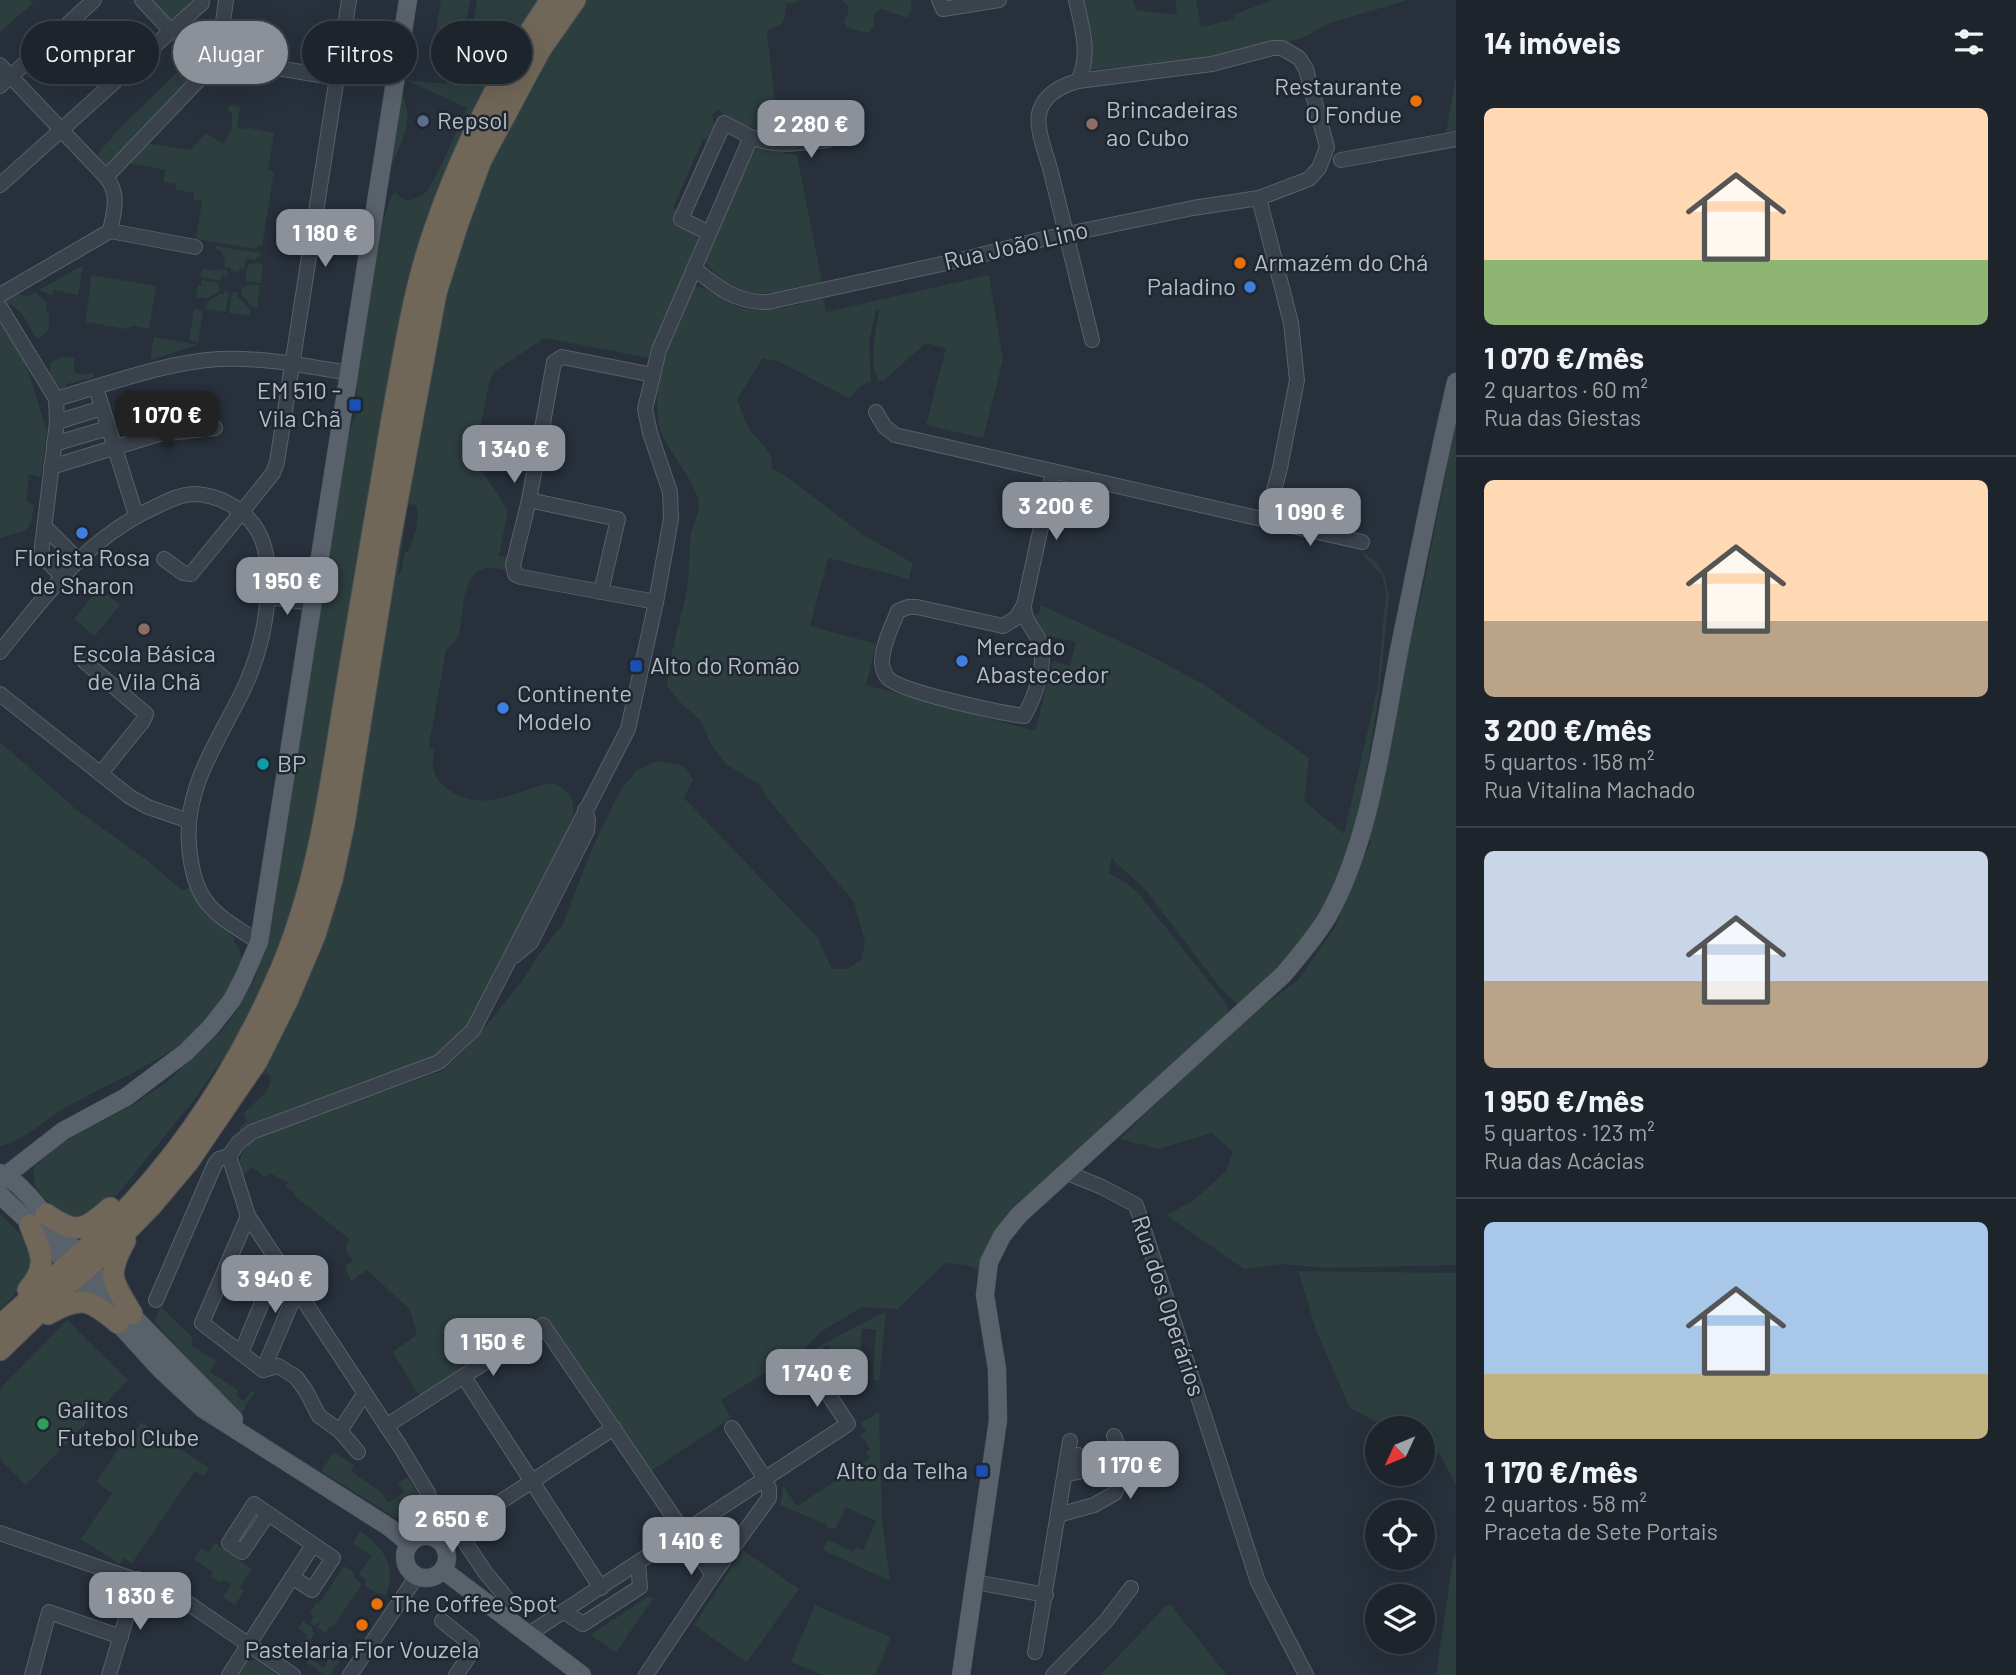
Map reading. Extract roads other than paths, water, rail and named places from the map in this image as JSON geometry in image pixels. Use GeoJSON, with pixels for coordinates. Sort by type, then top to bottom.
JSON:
{"type":"FeatureCollection","features":[{"type":"Feature","properties":{"kind":"highway"},"geometry":{"type":"LineString","coordinates":[[78,1266],[187,1136],[245,1044],[281,968],[304,904],[321,839],[414,298],[434,232],[459,165],[491,98],[551,0]]}},
{"type":"Feature","properties":{"kind":"highway"},"geometry":{"type":"LineString","coordinates":[[125,1318],[112,1270],[116,1257],[139,1219],[200,1147],[257,1061],[288,999],[315,934],[332,880],[344,824],[389,545],[436,293],[481,160],[540,50],[575,0]]}},
{"type":"Feature","properties":{"kind":"highway"},"geometry":{"type":"LineString","coordinates":[[0,1350],[42,1268],[38,1219],[70,1228],[83,1228],[95,1221],[157,1162],[211,1099]]}},
{"type":"Feature","properties":{"kind":"highway"},"geometry":{"type":"LineString","coordinates":[[11,1324],[78,1266],[139,1219]]}},
{"type":"Feature","properties":{"kind":"highway"},"geometry":{"type":"LineString","coordinates":[[11,1324],[80,1301],[125,1318]]}},
{"type":"Feature","properties":{"kind":"main road"},"geometry":{"type":"LineString","coordinates":[[1,1174],[63,1131],[126,1097],[186,1052],[210,1028],[239,989],[259,942],[408,0]]}},
{"type":"Feature","properties":{"kind":"main road"},"geometry":{"type":"LineString","coordinates":[[961,1675],[998,1420],[997,1369],[985,1296],[989,1262],[1002,1237],[1019,1215],[1283,975],[1307,947],[1328,916],[1350,868],[1372,789],[1432,485],[1456,382]]}},
{"type":"Feature","properties":{"kind":"main road"},"geometry":{"type":"LineString","coordinates":[[1,1174],[59,1120],[159,1072]]}},
{"type":"Feature","properties":{"kind":"main road"},"geometry":{"type":"LineString","coordinates":[[37,1149],[23,1171],[24,1183],[38,1219],[125,1318],[161,1370],[203,1409],[389,1527],[410,1544]]}},
{"type":"Feature","properties":{"kind":"main road"},"geometry":{"type":"LineString","coordinates":[[1,1174],[30,1197]]}},
{"type":"Feature","properties":{"kind":"main road"},"geometry":{"type":"LineString","coordinates":[[3,1200],[38,1219]]}},
{"type":"Feature","properties":{"kind":"main road"},"geometry":{"type":"LineString","coordinates":[[430,1536],[441,1542],[447,1552],[446,1564],[434,1577],[417,1576],[406,1565],[405,1554],[410,1544],[419,1537],[430,1536]]}},
{"type":"Feature","properties":{"kind":"main road"},"geometry":{"type":"LineString","coordinates":[[443,1570],[582,1675]]}},
{"type":"Feature","properties":{"kind":"street"},"geometry":{"type":"LineString","coordinates":[[5,81],[94,0]]}},
{"type":"Feature","properties":{"kind":"street"},"geometry":{"type":"LineString","coordinates":[[142,0],[171,31]]}},
{"type":"Feature","properties":{"kind":"street"},"geometry":{"type":"LineString","coordinates":[[223,21],[226,0]]}},
{"type":"Feature","properties":{"kind":"street"},"geometry":{"type":"LineString","coordinates":[[346,21],[349,0]]}},
{"type":"Feature","properties":{"kind":"street"},"geometry":{"type":"LineString","coordinates":[[941,4],[999,0]]}},
{"type":"Feature","properties":{"kind":"street"},"geometry":{"type":"LineString","coordinates":[[1076,0],[1084,36],[1082,73],[1078,81],[1054,91],[1041,107],[1038,120],[1092,340]]}},
{"type":"Feature","properties":{"kind":"street"},"geometry":{"type":"LineString","coordinates":[[0,185],[202,4]]}},
{"type":"Feature","properties":{"kind":"street","name":"Rua João Lino"},"geometry":{"type":"LineString","coordinates":[[694,268],[729,295],[748,301],[768,302],[1066,234],[1193,208],[1259,198],[1309,179],[1323,161],[1327,147],[1306,69],[1299,58],[1282,48],[1212,64],[1078,81]]}},
{"type":"Feature","properties":{"kind":"street"},"geometry":{"type":"LineString","coordinates":[[0,65],[5,81],[61,130],[114,186],[110,232]]}},
{"type":"Feature","properties":{"kind":"street"},"geometry":{"type":"LineString","coordinates":[[106,177],[196,84]]}},
{"type":"Feature","properties":{"kind":"street"},"geometry":{"type":"LineString","coordinates":[[164,559],[183,573],[191,574],[242,512],[277,462],[336,84]]}},
{"type":"Feature","properties":{"kind":"street"},"geometry":{"type":"LineString","coordinates":[[709,233],[681,219],[724,123],[767,144],[828,140]]}},
{"type":"Feature","properties":{"kind":"street"},"geometry":{"type":"LineString","coordinates":[[156,1300],[219,1159],[229,1156],[238,1143],[252,1132],[439,1062],[473,1030],[510,959],[531,942],[587,831],[585,810],[628,729],[656,603],[671,519],[670,492],[650,433],[645,409],[659,350],[751,137]]}},
{"type":"Feature","properties":{"kind":"street"},"geometry":{"type":"LineString","coordinates":[[1341,160],[1456,139]]}},
{"type":"Feature","properties":{"kind":"street"},"geometry":{"type":"LineString","coordinates":[[1259,198],[1291,323],[1297,380],[1280,468],[1266,520]]}},
{"type":"Feature","properties":{"kind":"street"},"geometry":{"type":"LineString","coordinates":[[0,295],[110,232],[195,247]]}},
{"type":"Feature","properties":{"kind":"street"},"geometry":{"type":"LineString","coordinates":[[0,307],[57,399],[57,422],[41,555],[62,576]]}},
{"type":"Feature","properties":{"kind":"street"},"geometry":{"type":"LineString","coordinates":[[653,374],[562,356],[556,359],[552,365],[529,500],[513,565],[516,574],[656,603]]}},
{"type":"Feature","properties":{"kind":"street"},"geometry":{"type":"LineString","coordinates":[[57,399],[183,364],[210,360],[241,359],[349,373]]}},
{"type":"Feature","properties":{"kind":"street"},"geometry":{"type":"LineString","coordinates":[[96,388],[136,515]]}},
{"type":"Feature","properties":{"kind":"street"},"geometry":{"type":"LineString","coordinates":[[57,422],[102,408]]}},
{"type":"Feature","properties":{"kind":"street"},"geometry":{"type":"LineString","coordinates":[[876,412],[884,426],[895,435],[1362,542]]}},
{"type":"Feature","properties":{"kind":"street"},"geometry":{"type":"LineString","coordinates":[[54,444],[108,428]]}},
{"type":"Feature","properties":{"kind":"street"},"geometry":{"type":"LineString","coordinates":[[51,467],[159,434],[215,428]]}},
{"type":"Feature","properties":{"kind":"street"},"geometry":{"type":"LineString","coordinates":[[1024,605],[1016,618],[1003,626],[917,607],[898,611],[882,664],[888,678],[900,685],[941,698],[1024,716],[1040,673],[1042,653],[1039,641],[1024,616],[1024,605],[1054,472]]}},
{"type":"Feature","properties":{"kind":"street"},"geometry":{"type":"LineString","coordinates":[[0,652],[77,559],[136,515],[177,496],[192,494],[221,499],[242,512],[257,528],[267,562],[268,597],[262,635],[252,670],[197,781],[188,821],[191,864],[201,894],[214,913],[259,942]]}},
{"type":"Feature","properties":{"kind":"street"},"geometry":{"type":"LineString","coordinates":[[529,500],[618,519],[601,592]]}},
{"type":"Feature","properties":{"kind":"street"},"geometry":{"type":"LineString","coordinates":[[45,527],[77,559]]}},
{"type":"Feature","properties":{"kind":"street"},"geometry":{"type":"LineString","coordinates":[[268,597],[312,603]]}},
{"type":"Feature","properties":{"kind":"street"},"geometry":{"type":"LineString","coordinates":[[85,662],[146,714],[144,721],[101,774]]}},
{"type":"Feature","properties":{"kind":"street"},"geometry":{"type":"LineString","coordinates":[[0,694],[101,774],[148,807],[188,821]]}},
{"type":"Feature","properties":{"kind":"street"},"geometry":{"type":"LineString","coordinates":[[229,1156],[248,1216],[428,1493],[433,1517],[430,1536]]}},
{"type":"Feature","properties":{"kind":"street","name":"Rua dos Operários"},"geometry":{"type":"LineString","coordinates":[[1065,1172],[1136,1205],[1258,1582],[1306,1675]]}},
{"type":"Feature","properties":{"kind":"street"},"geometry":{"type":"LineString","coordinates":[[248,1216],[202,1323],[263,1370]]}},
{"type":"Feature","properties":{"kind":"street"},"geometry":{"type":"LineString","coordinates":[[241,1353],[278,1264]]}},
{"type":"Feature","properties":{"kind":"street"},"geometry":{"type":"LineString","coordinates":[[263,1370],[296,1292]]}},
{"type":"Feature","properties":{"kind":"street"},"geometry":{"type":"LineString","coordinates":[[386,1426],[543,1325],[713,1575]]}},
{"type":"Feature","properties":{"kind":"street"},"geometry":{"type":"LineString","coordinates":[[263,1370],[278,1366],[296,1377],[319,1416],[340,1431],[358,1451]]}},
{"type":"Feature","properties":{"kind":"street"},"geometry":{"type":"LineString","coordinates":[[529,1634],[848,1424],[815,1374]]}},
{"type":"Feature","properties":{"kind":"street"},"geometry":{"type":"LineString","coordinates":[[464,1377],[601,1588]]}},
{"type":"Feature","properties":{"kind":"street"},"geometry":{"type":"LineString","coordinates":[[340,1431],[365,1394]]}},
{"type":"Feature","properties":{"kind":"street"},"geometry":{"type":"LineString","coordinates":[[457,1530],[614,1428]]}},
{"type":"Feature","properties":{"kind":"street"},"geometry":{"type":"LineString","coordinates":[[646,1675],[769,1498],[769,1488],[765,1480],[732,1428]]}},
{"type":"Feature","properties":{"kind":"street"},"geometry":{"type":"LineString","coordinates":[[1058,1515],[1094,1505],[1115,1493],[1126,1467],[1114,1436]]}},
{"type":"Feature","properties":{"kind":"street"},"geometry":{"type":"LineString","coordinates":[[1035,1652],[1070,1441]]}},
{"type":"Feature","properties":{"kind":"street"},"geometry":{"type":"LineString","coordinates":[[268,1514],[333,1558],[313,1590],[292,1577]]}},
{"type":"Feature","properties":{"kind":"street"},"geometry":{"type":"LineString","coordinates":[[433,1517],[449,1521],[508,1600]]}},
{"type":"Feature","properties":{"kind":"street"},"geometry":{"type":"LineString","coordinates":[[0,1533],[138,1579],[181,1599],[293,1675]]}},
{"type":"Feature","properties":{"kind":"street"},"geometry":{"type":"LineString","coordinates":[[229,1675],[313,1545]]}},
{"type":"Feature","properties":{"kind":"street"},"geometry":{"type":"LineString","coordinates":[[564,1612],[583,1624],[640,1587],[638,1563]]}},
{"type":"Feature","properties":{"kind":"street"},"geometry":{"type":"LineString","coordinates":[[464,1588],[478,1590],[483,1587],[487,1581],[485,1572]]}},
{"type":"Feature","properties":{"kind":"street"},"geometry":{"type":"LineString","coordinates":[[350,1675],[417,1576]]}},
{"type":"Feature","properties":{"kind":"street"},"geometry":{"type":"LineString","coordinates":[[109,1675],[138,1579]]}},
{"type":"Feature","properties":{"kind":"street"},"geometry":{"type":"LineString","coordinates":[[975,1582],[1046,1595]]}},
{"type":"Feature","properties":{"kind":"street"},"geometry":{"type":"LineString","coordinates":[[1053,1675],[1106,1621],[1131,1588]]}},
{"type":"Feature","properties":{"kind":"street"},"geometry":{"type":"LineString","coordinates":[[32,1675],[49,1612],[121,1637]]}},
{"type":"Feature","properties":{"kind":"street"},"geometry":{"type":"LineString","coordinates":[[442,1621],[472,1645],[472,1652],[456,1675]]}},
{"type":"Feature","properties":{"kind":"place","name":"Restaurante O Fondue"},"geometry":{"type":"Point","coordinates":[1416,101]}},
{"type":"Feature","properties":{"kind":"place","name":"Repsol"},"geometry":{"type":"Point","coordinates":[423,121]}},
{"type":"Feature","properties":{"kind":"place","name":"Brincadeiras ao Cubo"},"geometry":{"type":"Point","coordinates":[1092,124]}},
{"type":"Feature","properties":{"kind":"place","name":"Armazém do Chá"},"geometry":{"type":"Point","coordinates":[1240,263]}},
{"type":"Feature","properties":{"kind":"place","name":"Paladino"},"geometry":{"type":"Point","coordinates":[1250,287]}},
{"type":"Feature","properties":{"kind":"place","name":"EM 510 - Vila Chã"},"geometry":{"type":"Point","coordinates":[355,405]}},
{"type":"Feature","properties":{"kind":"place","name":"Florista Rosa de Sharon"},"geometry":{"type":"Point","coordinates":[82,533]}},
{"type":"Feature","properties":{"kind":"place","name":"Escola Básica de Vila Chã"},"geometry":{"type":"Point","coordinates":[144,629]}},
{"type":"Feature","properties":{"kind":"place","name":"Mercado Abastecedor"},"geometry":{"type":"Point","coordinates":[962,661]}},
{"type":"Feature","properties":{"kind":"place","name":"Alto do Romão"},"geometry":{"type":"Point","coordinates":[636,666]}},
{"type":"Feature","properties":{"kind":"place","name":"Continente Modelo"},"geometry":{"type":"Point","coordinates":[503,708]}},
{"type":"Feature","properties":{"kind":"place","name":"BP"},"geometry":{"type":"Point","coordinates":[263,764]}},
{"type":"Feature","properties":{"kind":"place","name":"Galitos Futebol Clube"},"geometry":{"type":"Point","coordinates":[43,1424]}},
{"type":"Feature","properties":{"kind":"place","name":"Alto da Telha"},"geometry":{"type":"Point","coordinates":[982,1471]}},
{"type":"Feature","properties":{"kind":"place","name":"The Coffee Spot"},"geometry":{"type":"Point","coordinates":[377,1604]}},
{"type":"Feature","properties":{"kind":"place","name":"Pastelaria Flor Vouzela"},"geometry":{"type":"Point","coordinates":[362,1625]}}]}
